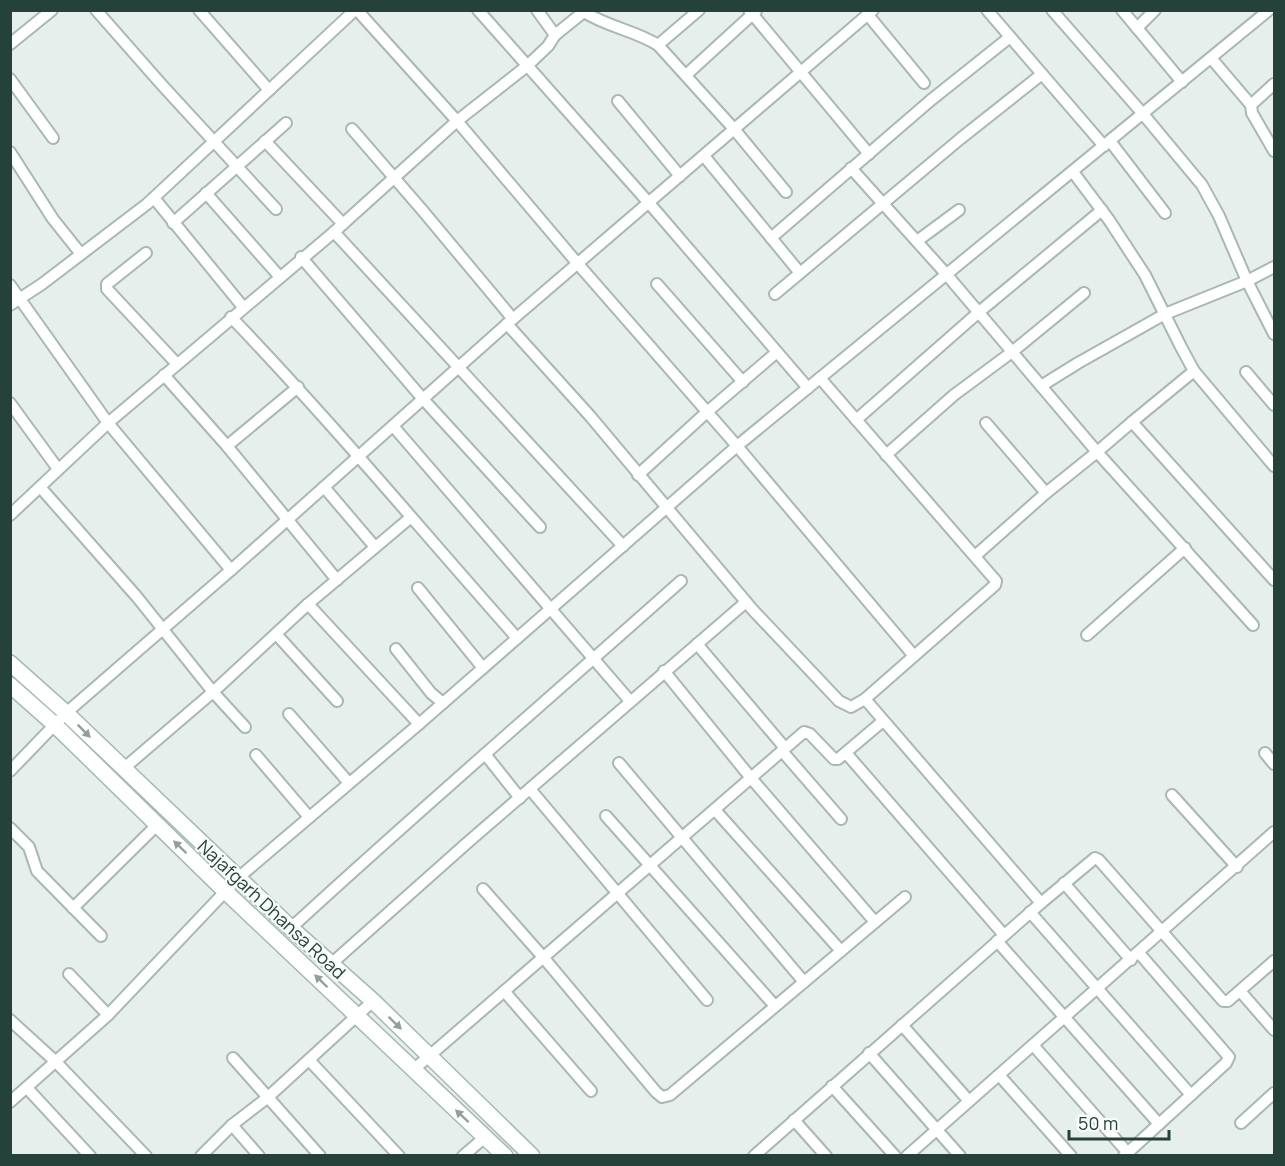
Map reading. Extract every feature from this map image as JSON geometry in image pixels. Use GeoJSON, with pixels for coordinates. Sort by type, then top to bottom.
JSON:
{"type":"FeatureCollection","features":[{"type":"Feature","properties":{"kind":"main road","name":"Najafgarh Dhansa Road"},"geometry":{"type":"LineString","coordinates":[[10,663],[66,713],[291,928],[373,1001],[532,1155]]}},
{"type":"Feature","properties":{"kind":"main road","name":"Najafgarh Dhansa Road"},"geometry":{"type":"LineString","coordinates":[[10,685],[54,724],[225,891],[505,1155]]}},
{"type":"Feature","properties":{"kind":"street"},"geometry":{"type":"LineString","coordinates":[[10,44],[52,10]]}},
{"type":"Feature","properties":{"kind":"street"},"geometry":{"type":"LineString","coordinates":[[96,10],[276,209]]}},
{"type":"Feature","properties":{"kind":"street"},"geometry":{"type":"LineString","coordinates":[[199,10],[269,90]]}},
{"type":"Feature","properties":{"kind":"street"},"geometry":{"type":"LineString","coordinates":[[10,305],[42,284],[153,198],[356,10],[457,122],[737,446],[914,656]]}},
{"type":"Feature","properties":{"kind":"street"},"geometry":{"type":"LineString","coordinates":[[478,10],[649,203],[808,388]]}},
{"type":"Feature","properties":{"kind":"street"},"geometry":{"type":"LineString","coordinates":[[537,10],[555,34]]}},
{"type":"Feature","properties":{"kind":"street"},"geometry":{"type":"LineString","coordinates":[[658,45],[699,10]]}},
{"type":"Feature","properties":{"kind":"street"},"geometry":{"type":"LineString","coordinates":[[987,10],[1107,144],[1165,213]]}},
{"type":"Feature","properties":{"kind":"street"},"geometry":{"type":"LineString","coordinates":[[1052,10],[1202,185],[1219,216],[1247,281],[1275,334]]}},
{"type":"Feature","properties":{"kind":"street"},"geometry":{"type":"LineString","coordinates":[[1122,10],[1182,82]]}},
{"type":"Feature","properties":{"kind":"street"},"geometry":{"type":"LineString","coordinates":[[1137,28],[1155,10]]}},
{"type":"Feature","properties":{"kind":"street"},"geometry":{"type":"LineString","coordinates":[[10,1102],[108,1015],[238,878],[419,724],[737,446],[1269,10]]}},
{"type":"Feature","properties":{"kind":"street"},"geometry":{"type":"LineString","coordinates":[[10,514],[108,423],[301,257],[334,232],[457,122],[527,66],[548,46],[555,34],[585,11],[607,25],[658,45],[734,129],[786,192]]}},
{"type":"Feature","properties":{"kind":"street"},"geometry":{"type":"LineString","coordinates":[[686,75],[752,12],[869,153]]}},
{"type":"Feature","properties":{"kind":"street"},"geometry":{"type":"LineString","coordinates":[[10,771],[66,713],[231,570],[510,321],[871,13],[924,84]]}},
{"type":"Feature","properties":{"kind":"street"},"geometry":{"type":"LineString","coordinates":[[771,238],[851,168],[1010,37]]}},
{"type":"Feature","properties":{"kind":"street"},"geometry":{"type":"LineString","coordinates":[[1211,58],[1251,105],[1252,113],[1275,151]]}},
{"type":"Feature","properties":{"kind":"street"},"geometry":{"type":"LineString","coordinates":[[775,294],[1042,74]]}},
{"type":"Feature","properties":{"kind":"street"},"geometry":{"type":"LineString","coordinates":[[10,79],[53,138]]}},
{"type":"Feature","properties":{"kind":"street"},"geometry":{"type":"LineString","coordinates":[[1251,105],[1275,84]]}},
{"type":"Feature","properties":{"kind":"street"},"geometry":{"type":"LineString","coordinates":[[618,101],[680,176]]}},
{"type":"Feature","properties":{"kind":"street"},"geometry":{"type":"LineString","coordinates":[[174,223],[286,123]]}},
{"type":"Feature","properties":{"kind":"street"},"geometry":{"type":"LineString","coordinates":[[352,129],[423,211],[510,321],[746,602],[839,701],[851,707],[865,699],[995,585],[996,581],[820,378]]}},
{"type":"Feature","properties":{"kind":"street"},"geometry":{"type":"LineString","coordinates":[[265,141],[343,224]]}},
{"type":"Feature","properties":{"kind":"street"},"geometry":{"type":"LineString","coordinates":[[10,152],[53,219],[81,254]]}},
{"type":"Feature","properties":{"kind":"street"},"geometry":{"type":"LineString","coordinates":[[704,156],[800,273]]}},
{"type":"Feature","properties":{"kind":"street"},"geometry":{"type":"LineString","coordinates":[[851,168],[947,274],[1097,452],[1253,625]]}},
{"type":"Feature","properties":{"kind":"street"},"geometry":{"type":"LineString","coordinates":[[1072,172],[1102,210],[1145,276],[1194,371],[1275,466]]}},
{"type":"Feature","properties":{"kind":"street"},"geometry":{"type":"LineString","coordinates":[[206,193],[279,276]]}},
{"type":"Feature","properties":{"kind":"street"},"geometry":{"type":"LineString","coordinates":[[153,198],[243,307]]}},
{"type":"Feature","properties":{"kind":"street"},"geometry":{"type":"LineString","coordinates":[[918,241],[959,210]]}},
{"type":"Feature","properties":{"kind":"street"},"geometry":{"type":"LineString","coordinates":[[856,420],[979,312],[1102,210]]}},
{"type":"Feature","properties":{"kind":"street"},"geometry":{"type":"LineString","coordinates":[[334,232],[622,546]]}},
{"type":"Feature","properties":{"kind":"street"},"geometry":{"type":"LineString","coordinates":[[146,253],[107,284],[107,289],[177,364]]}},
{"type":"Feature","properties":{"kind":"street"},"geometry":{"type":"LineString","coordinates":[[301,257],[423,399],[540,527]]}},
{"type":"Feature","properties":{"kind":"street"},"geometry":{"type":"LineString","coordinates":[[1041,386],[1165,314],[1247,281],[1275,267]]}},
{"type":"Feature","properties":{"kind":"street"},"geometry":{"type":"LineString","coordinates":[[657,284],[743,382]]}},
{"type":"Feature","properties":{"kind":"street"},"geometry":{"type":"LineString","coordinates":[[10,285],[108,423],[231,570]]}},
{"type":"Feature","properties":{"kind":"street"},"geometry":{"type":"LineString","coordinates":[[886,455],[954,395],[1012,352],[1084,293]]}},
{"type":"Feature","properties":{"kind":"street"},"geometry":{"type":"LineString","coordinates":[[231,317],[298,387],[517,638]]}},
{"type":"Feature","properties":{"kind":"street"},"geometry":{"type":"LineString","coordinates":[[638,475],[777,352]]}},
{"type":"Feature","properties":{"kind":"street"},"geometry":{"type":"LineString","coordinates":[[975,556],[1046,493],[1194,371]]}},
{"type":"Feature","properties":{"kind":"street"},"geometry":{"type":"LineString","coordinates":[[1246,372],[1275,405]]}},
{"type":"Feature","properties":{"kind":"street"},"geometry":{"type":"LineString","coordinates":[[164,375],[227,446],[338,580]]}},
{"type":"Feature","properties":{"kind":"street"},"geometry":{"type":"LineString","coordinates":[[227,446],[298,387]]}},
{"type":"Feature","properties":{"kind":"street"},"geometry":{"type":"LineString","coordinates":[[10,403],[58,469]]}},
{"type":"Feature","properties":{"kind":"street"},"geometry":{"type":"LineString","coordinates":[[1132,422],[1275,580]]}},
{"type":"Feature","properties":{"kind":"street"},"geometry":{"type":"LineString","coordinates":[[986,423],[1046,493]]}},
{"type":"Feature","properties":{"kind":"street"},"geometry":{"type":"LineString","coordinates":[[393,426],[630,701]]}},
{"type":"Feature","properties":{"kind":"street"},"geometry":{"type":"LineString","coordinates":[[324,487],[375,547]]}},
{"type":"Feature","properties":{"kind":"street"},"geometry":{"type":"LineString","coordinates":[[40,488],[245,727]]}},
{"type":"Feature","properties":{"kind":"street"},"geometry":{"type":"LineString","coordinates":[[123,769],[213,692],[308,604],[410,518]]}},
{"type":"Feature","properties":{"kind":"street"},"geometry":{"type":"LineString","coordinates":[[1087,635],[1185,549]]}},
{"type":"Feature","properties":{"kind":"street"},"geometry":{"type":"LineString","coordinates":[[291,928],[514,726],[681,581]]}},
{"type":"Feature","properties":{"kind":"street"},"geometry":{"type":"LineString","coordinates":[[418,588],[483,668]]}},
{"type":"Feature","properties":{"kind":"street"},"geometry":{"type":"LineString","coordinates":[[331,964],[664,671],[746,602]]}},
{"type":"Feature","properties":{"kind":"street"},"geometry":{"type":"LineString","coordinates":[[308,604],[419,724]]}},
{"type":"Feature","properties":{"kind":"street"},"geometry":{"type":"LineString","coordinates":[[277,634],[337,701]]}},
{"type":"Feature","properties":{"kind":"street"},"geometry":{"type":"LineString","coordinates":[[697,644],[841,819]]}},
{"type":"Feature","properties":{"kind":"street"},"geometry":{"type":"LineString","coordinates":[[396,649],[431,693],[443,702]]}},
{"type":"Feature","properties":{"kind":"street"},"geometry":{"type":"LineString","coordinates":[[664,671],[751,778],[875,922]]}},
{"type":"Feature","properties":{"kind":"street"},"geometry":{"type":"LineString","coordinates":[[865,699],[1041,903]]}},
{"type":"Feature","properties":{"kind":"street"},"geometry":{"type":"LineString","coordinates":[[289,714],[349,783]]}},
{"type":"Feature","properties":{"kind":"street"},"geometry":{"type":"LineString","coordinates":[[413,1070],[804,732],[810,734],[834,759],[838,759],[883,721]]}},
{"type":"Feature","properties":{"kind":"street"},"geometry":{"type":"LineString","coordinates":[[846,753],[1065,1017],[1159,1124]]}},
{"type":"Feature","properties":{"kind":"street"},"geometry":{"type":"LineString","coordinates":[[1265,753],[1275,764]]}},
{"type":"Feature","properties":{"kind":"street"},"geometry":{"type":"LineString","coordinates":[[485,754],[520,798]]}},
{"type":"Feature","properties":{"kind":"street"},"geometry":{"type":"LineString","coordinates":[[256,755],[309,817]]}},
{"type":"Feature","properties":{"kind":"street"},"geometry":{"type":"LineString","coordinates":[[619,764],[804,982]]}},
{"type":"Feature","properties":{"kind":"street"},"geometry":{"type":"LineString","coordinates":[[530,789],[707,1000]]}},
{"type":"Feature","properties":{"kind":"street"},"geometry":{"type":"LineString","coordinates":[[1172,795],[1237,867]]}},
{"type":"Feature","properties":{"kind":"street"},"geometry":{"type":"LineString","coordinates":[[715,810],[841,951]]}},
{"type":"Feature","properties":{"kind":"street"},"geometry":{"type":"LineString","coordinates":[[606,816],[775,1006]]}},
{"type":"Feature","properties":{"kind":"street"},"geometry":{"type":"LineString","coordinates":[[73,908],[157,825]]}},
{"type":"Feature","properties":{"kind":"street"},"geometry":{"type":"LineString","coordinates":[[10,828],[29,847],[36,871],[101,936]]}},
{"type":"Feature","properties":{"kind":"street"},"geometry":{"type":"LineString","coordinates":[[907,1155],[1275,832]]}},
{"type":"Feature","properties":{"kind":"street"},"geometry":{"type":"LineString","coordinates":[[754,1155],[1030,912],[1095,858],[1223,1001],[1228,1001],[1275,961]]}},
{"type":"Feature","properties":{"kind":"street"},"geometry":{"type":"LineString","coordinates":[[1033,1045],[1126,1154],[1226,1063],[1229,1057],[1064,884]]}},
{"type":"Feature","properties":{"kind":"street"},"geometry":{"type":"LineString","coordinates":[[483,889],[662,1097],[670,1095],[905,897]]}},
{"type":"Feature","properties":{"kind":"street"},"geometry":{"type":"LineString","coordinates":[[1030,912],[1096,990],[1191,1095]]}},
{"type":"Feature","properties":{"kind":"street"},"geometry":{"type":"LineString","coordinates":[[69,974],[108,1015]]}},
{"type":"Feature","properties":{"kind":"street"},"geometry":{"type":"LineString","coordinates":[[504,991],[591,1091]]}},
{"type":"Feature","properties":{"kind":"street"},"geometry":{"type":"LineString","coordinates":[[1240,991],[1275,1030]]}},
{"type":"Feature","properties":{"kind":"street"},"geometry":{"type":"LineString","coordinates":[[203,1155],[232,1125],[267,1098],[373,1001]]}},
{"type":"Feature","properties":{"kind":"street"},"geometry":{"type":"LineString","coordinates":[[10,1020],[55,1061],[146,1155]]}},
{"type":"Feature","properties":{"kind":"street"},"geometry":{"type":"LineString","coordinates":[[902,1025],[969,1101]]}},
{"type":"Feature","properties":{"kind":"street"},"geometry":{"type":"LineString","coordinates":[[869,1053],[960,1155]]}},
{"type":"Feature","properties":{"kind":"street"},"geometry":{"type":"LineString","coordinates":[[233,1058],[320,1155]]}},
{"type":"Feature","properties":{"kind":"street"},"geometry":{"type":"LineString","coordinates":[[309,1060],[399,1155]]}},
{"type":"Feature","properties":{"kind":"street"},"geometry":{"type":"LineString","coordinates":[[999,1075],[1071,1155]]}},
{"type":"Feature","properties":{"kind":"street"},"geometry":{"type":"LineString","coordinates":[[832,1086],[895,1155]]}},
{"type":"Feature","properties":{"kind":"street"},"geometry":{"type":"LineString","coordinates":[[27,1088],[90,1155]]}},
{"type":"Feature","properties":{"kind":"street"},"geometry":{"type":"LineString","coordinates":[[1241,1123],[1275,1093]]}},
{"type":"Feature","properties":{"kind":"street"},"geometry":{"type":"LineString","coordinates":[[794,1120],[826,1155]]}},
{"type":"Feature","properties":{"kind":"street"},"geometry":{"type":"LineString","coordinates":[[232,1125],[259,1155]]}},
{"type":"Feature","properties":{"kind":"street"},"geometry":{"type":"LineString","coordinates":[[463,1155],[485,1137]]}}]}
